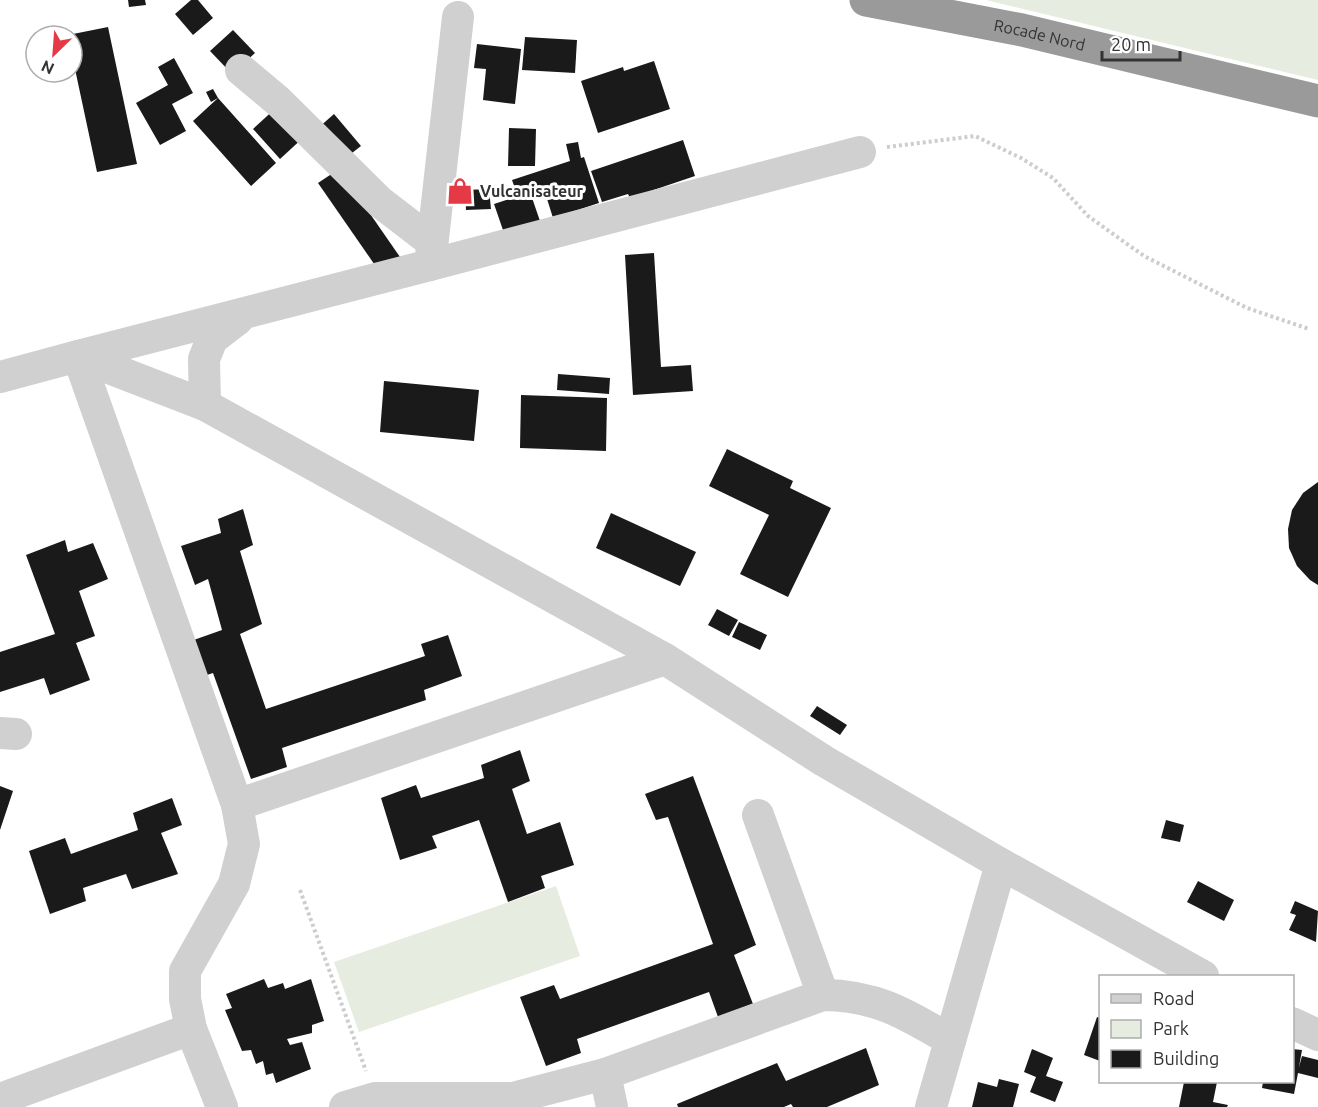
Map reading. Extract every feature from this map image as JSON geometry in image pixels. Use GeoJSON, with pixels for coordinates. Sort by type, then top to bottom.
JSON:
{"type":"FeatureCollection","features":[{"type":"Feature","properties":{"kind":"highway","name":"Rocade Nord"},"geometry":{"type":"LineString","coordinates":[[866,0],[1022,30],[1318,101]]}},
{"type":"Feature","properties":{"kind":"street"},"geometry":{"type":"LineString","coordinates":[[431,253],[458,17]]}},
{"type":"Feature","properties":{"kind":"street"},"geometry":{"type":"LineString","coordinates":[[240,70],[278,101],[431,253]]}},
{"type":"Feature","properties":{"kind":"street"},"geometry":{"type":"LineString","coordinates":[[0,377],[243,315],[431,253],[860,152]]}},
{"type":"Feature","properties":{"kind":"street"},"geometry":{"type":"LineString","coordinates":[[205,405],[204,359],[212,339],[243,315]]}},
{"type":"Feature","properties":{"kind":"street"},"geometry":{"type":"LineString","coordinates":[[78,357],[205,405],[665,659],[824,760],[1001,864],[1201,975]]}},
{"type":"Feature","properties":{"kind":"street"},"geometry":{"type":"LineString","coordinates":[[78,357],[237,805],[244,844],[234,884],[185,971],[185,999],[191,1029],[222,1107]]}},
{"type":"Feature","properties":{"kind":"street"},"geometry":{"type":"LineString","coordinates":[[237,805],[665,659]]}},
{"type":"Feature","properties":{"kind":"street"},"geometry":{"type":"LineString","coordinates":[[758,815],[823,995]]}},
{"type":"Feature","properties":{"kind":"street"},"geometry":{"type":"LineString","coordinates":[[931,1107],[1001,864]]}},
{"type":"Feature","properties":{"kind":"street"},"geometry":{"type":"LineString","coordinates":[[345,1107],[375,1098],[513,1098],[605,1074],[823,995],[853,995],[904,1013],[950,1040]]}},
{"type":"Feature","properties":{"kind":"street"},"geometry":{"type":"LineString","coordinates":[[1294,1023],[1318,1035]]}},
{"type":"Feature","properties":{"kind":"street"},"geometry":{"type":"LineString","coordinates":[[0,1098],[191,1029]]}},
{"type":"Feature","properties":{"kind":"street"},"geometry":{"type":"LineString","coordinates":[[605,1074],[612,1107]]}},
{"type":"Feature","properties":{"kind":"path"},"geometry":{"type":"LineString","coordinates":[[860,152],[916,141],[975,136],[1021,158],[1053,178],[1088,216],[1144,256],[1247,308],[1309,328]]}},
{"type":"Feature","properties":{"kind":"path"},"geometry":{"type":"LineString","coordinates":[[300,890],[375,1098]]}},
{"type":"Feature","properties":{"kind":"green space"},"geometry":{"type":"Polygon","coordinates":[[[986,0],[1318,0],[1318,80],[986,0]]]}},
{"type":"Feature","properties":{"kind":"green space"},"geometry":{"type":"Polygon","coordinates":[[[556,886],[580,956],[359,1032],[334,962],[556,886]]]}},
{"type":"Feature","properties":{"kind":"building"},"geometry":{"type":"Polygon","coordinates":[[[128,0],[145,0],[146,5],[129,7],[128,0]]]}},
{"type":"Feature","properties":{"kind":"building"},"geometry":{"type":"Polygon","coordinates":[[[191,0],[198,0],[213,18],[193,35],[175,14],[191,0]]]}},
{"type":"Feature","properties":{"kind":"building"},"geometry":{"type":"Polygon","coordinates":[[[108,27],[137,164],[97,172],[78,84],[84,84],[84,32],[108,27]]]}},
{"type":"Feature","properties":{"kind":"building"},"geometry":{"type":"Polygon","coordinates":[[[233,30],[255,53],[232,74],[210,51],[233,30]]]}},
{"type":"Feature","properties":{"kind":"building"},"geometry":{"type":"Polygon","coordinates":[[[525,37],[577,40],[575,73],[522,70],[525,37]]]}},
{"type":"Feature","properties":{"kind":"building"},"geometry":{"type":"Polygon","coordinates":[[[477,44],[521,49],[515,104],[483,100],[486,69],[474,68],[477,44]]]}},
{"type":"Feature","properties":{"kind":"building"},"geometry":{"type":"Polygon","coordinates":[[[174,58],[193,93],[172,104],[186,131],[160,145],[136,103],[168,85],[158,67],[174,58]]]}},
{"type":"Feature","properties":{"kind":"building"},"geometry":{"type":"Polygon","coordinates":[[[654,61],[670,109],[598,133],[581,81],[623,67],[624,71],[654,61]]]}},
{"type":"Feature","properties":{"kind":"building"},"geometry":{"type":"Polygon","coordinates":[[[213,89],[218,98],[211,102],[206,92],[213,89]]]}},
{"type":"Feature","properties":{"kind":"building"},"geometry":{"type":"Polygon","coordinates":[[[218,98],[276,163],[251,186],[193,121],[218,98]]]}},
{"type":"Feature","properties":{"kind":"building"},"geometry":{"type":"Polygon","coordinates":[[[278,106],[305,136],[280,159],[253,129],[278,106]]]}},
{"type":"Feature","properties":{"kind":"building"},"geometry":{"type":"Polygon","coordinates":[[[334,114],[361,146],[343,160],[317,129],[334,114]]]}},
{"type":"Feature","properties":{"kind":"building"},"geometry":{"type":"Polygon","coordinates":[[[509,128],[536,129],[535,166],[508,166],[509,128]]]}},
{"type":"Feature","properties":{"kind":"building"},"geometry":{"type":"Polygon","coordinates":[[[683,140],[695,176],[630,198],[628,194],[602,202],[591,171],[683,140]]]}},
{"type":"Feature","properties":{"kind":"building"},"geometry":{"type":"Polygon","coordinates":[[[578,142],[581,158],[584,157],[599,203],[553,218],[543,186],[517,194],[512,180],[570,161],[566,144],[578,142]]]}},
{"type":"Feature","properties":{"kind":"building"},"geometry":{"type":"Polygon","coordinates":[[[339,169],[400,257],[379,271],[318,183],[339,169]]]}},
{"type":"Feature","properties":{"kind":"building"},"geometry":{"type":"Polygon","coordinates":[[[489,189],[491,209],[466,210],[465,190],[489,189]]]}},
{"type":"Feature","properties":{"kind":"building"},"geometry":{"type":"Polygon","coordinates":[[[530,192],[540,221],[504,233],[494,204],[530,192]]]}},
{"type":"Feature","properties":{"kind":"building"},"geometry":{"type":"Polygon","coordinates":[[[654,253],[661,367],[691,365],[693,391],[633,395],[625,255],[654,253]]]}},
{"type":"Feature","properties":{"kind":"building"},"geometry":{"type":"Polygon","coordinates":[[[558,374],[610,378],[609,394],[557,390],[558,374]]]}},
{"type":"Feature","properties":{"kind":"building"},"geometry":{"type":"Polygon","coordinates":[[[384,381],[479,390],[474,441],[380,432],[384,381]]]}},
{"type":"Feature","properties":{"kind":"building"},"geometry":{"type":"Polygon","coordinates":[[[521,395],[607,398],[606,451],[520,448],[521,395]]]}},
{"type":"Feature","properties":{"kind":"building"},"geometry":{"type":"Polygon","coordinates":[[[727,449],[793,481],[790,488],[831,508],[788,597],[740,574],[769,515],[709,486],[727,449]]]}},
{"type":"Feature","properties":{"kind":"building"},"geometry":{"type":"Polygon","coordinates":[[[1318,482],[1318,585],[1297,566],[1289,548],[1288,529],[1292,510],[1303,493],[1318,482]]]}},
{"type":"Feature","properties":{"kind":"building"},"geometry":{"type":"Polygon","coordinates":[[[243,509],[253,545],[240,551],[262,624],[240,634],[266,709],[425,656],[421,644],[448,635],[462,676],[424,690],[426,700],[282,748],[287,767],[251,779],[213,673],[201,677],[188,642],[222,630],[208,579],[195,585],[181,546],[221,533],[218,519],[243,509]]]}},
{"type":"Feature","properties":{"kind":"building"},"geometry":{"type":"Polygon","coordinates":[[[611,513],[696,552],[680,586],[596,548],[611,513]]]}},
{"type":"Feature","properties":{"kind":"building"},"geometry":{"type":"Polygon","coordinates":[[[65,540],[68,552],[93,543],[108,579],[79,591],[95,636],[76,643],[90,680],[50,695],[44,678],[0,692],[0,652],[55,634],[26,555],[65,540]]]}},
{"type":"Feature","properties":{"kind":"building"},"geometry":{"type":"Polygon","coordinates":[[[717,609],[738,620],[729,636],[708,625],[717,609]]]}},
{"type":"Feature","properties":{"kind":"building"},"geometry":{"type":"Polygon","coordinates":[[[739,622],[767,635],[760,650],[732,637],[739,622]]]}},
{"type":"Feature","properties":{"kind":"building"},"geometry":{"type":"Polygon","coordinates":[[[817,706],[847,725],[840,735],[810,716],[817,706]]]}},
{"type":"Feature","properties":{"kind":"building"},"geometry":{"type":"Polygon","coordinates":[[[520,750],[530,781],[512,789],[527,834],[560,822],[574,865],[541,876],[545,888],[508,902],[479,820],[432,836],[437,848],[400,860],[381,798],[416,785],[421,798],[484,778],[481,765],[520,750]]]}},
{"type":"Feature","properties":{"kind":"building"},"geometry":{"type":"Polygon","coordinates":[[[693,776],[756,945],[734,955],[753,1004],[718,1017],[709,992],[577,1039],[581,1053],[546,1066],[520,997],[554,985],[560,999],[713,944],[668,817],[656,820],[645,794],[693,776]]]}},
{"type":"Feature","properties":{"kind":"building"},"geometry":{"type":"Polygon","coordinates":[[[0,786],[13,791],[0,830],[0,786]]]}},
{"type":"Feature","properties":{"kind":"building"},"geometry":{"type":"Polygon","coordinates":[[[172,798],[182,825],[161,833],[178,874],[132,889],[126,874],[83,888],[86,901],[50,914],[29,851],[65,838],[71,854],[138,830],[133,813],[172,798]]]}},
{"type":"Feature","properties":{"kind":"building"},"geometry":{"type":"Polygon","coordinates":[[[1166,820],[1184,825],[1180,842],[1161,838],[1166,820]]]}},
{"type":"Feature","properties":{"kind":"building"},"geometry":{"type":"Polygon","coordinates":[[[1198,881],[1234,900],[1224,921],[1187,902],[1198,881]]]}},
{"type":"Feature","properties":{"kind":"building"},"geometry":{"type":"Polygon","coordinates":[[[1295,901],[1318,911],[1316,942],[1289,930],[1296,915],[1290,913],[1295,901]]]}},
{"type":"Feature","properties":{"kind":"building"},"geometry":{"type":"Polygon","coordinates":[[[264,979],[268,988],[283,983],[285,989],[311,979],[324,1021],[312,1025],[312,1033],[287,1039],[290,1045],[302,1042],[311,1069],[276,1083],[273,1073],[266,1075],[263,1061],[256,1064],[251,1050],[242,1051],[225,1010],[232,1008],[226,994],[264,979]]]}},
{"type":"Feature","properties":{"kind":"building"},"geometry":{"type":"Polygon","coordinates":[[[1097,1017],[1099,1018],[1099,1061],[1084,1055],[1097,1017]]]}},
{"type":"Feature","properties":{"kind":"building"},"geometry":{"type":"Polygon","coordinates":[[[866,1048],[879,1085],[827,1107],[793,1107],[791,1104],[784,1107],[678,1107],[677,1104],[777,1063],[786,1081],[866,1048]]]}},
{"type":"Feature","properties":{"kind":"building"},"geometry":{"type":"Polygon","coordinates":[[[1032,1049],[1053,1058],[1046,1076],[1063,1082],[1055,1102],[1030,1092],[1036,1077],[1024,1072],[1032,1049]]]}},
{"type":"Feature","properties":{"kind":"building"},"geometry":{"type":"Polygon","coordinates":[[[1294,1049],[1302,1050],[1299,1067],[1302,1056],[1318,1060],[1318,1078],[1298,1073],[1294,1094],[1262,1088],[1263,1083],[1294,1083],[1294,1049]]]}},
{"type":"Feature","properties":{"kind":"building"},"geometry":{"type":"Polygon","coordinates":[[[999,1079],[1019,1084],[1013,1107],[972,1107],[978,1082],[997,1087],[999,1079]]]}},
{"type":"Feature","properties":{"kind":"building"},"geometry":{"type":"Polygon","coordinates":[[[1184,1083],[1217,1083],[1213,1102],[1228,1105],[1227,1107],[1179,1107],[1184,1083]]]}},
{"type":"Feature","properties":{"kind":"place","name":"Vulcanisateur"},"geometry":{"type":"Point","coordinates":[460,191]}}]}
